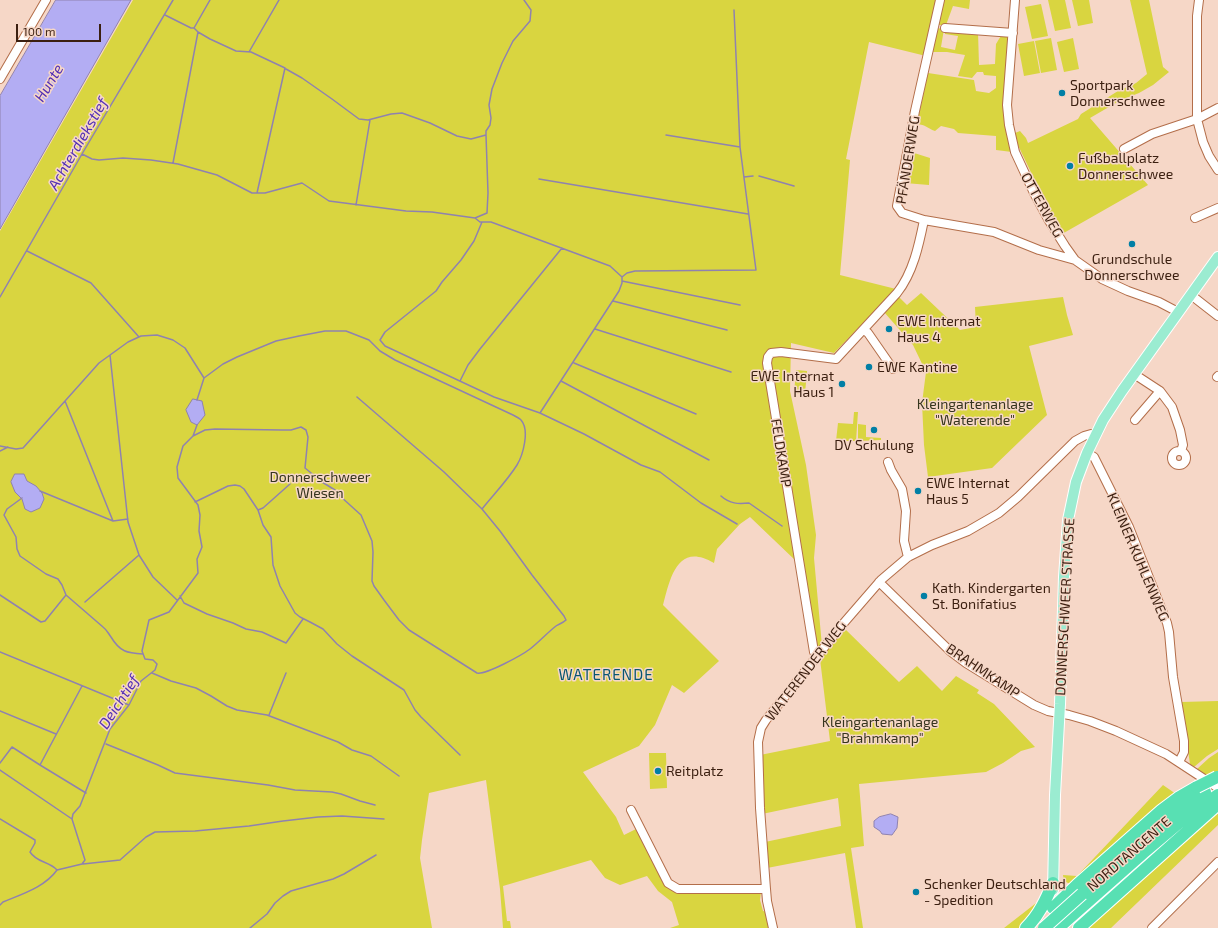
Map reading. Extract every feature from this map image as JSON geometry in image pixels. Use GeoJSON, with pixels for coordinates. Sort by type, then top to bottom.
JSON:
{"type":"FeatureCollection","features":[{"type":"Feature","properties":{"kind":"highway"},"geometry":{"type":"LineString","coordinates":[[1079,928],[1214,789]]}},
{"type":"Feature","properties":{"kind":"highway","name":"NORDTANGENTE"},"geometry":{"type":"LineString","coordinates":[[1044,928],[1080,889],[1181,809],[1214,789]]}},
{"type":"Feature","properties":{"kind":"highway","name":"NORDTANGENTE"},"geometry":{"type":"LineString","coordinates":[[1058,928],[1187,816],[1214,789]]}},
{"type":"Feature","properties":{"kind":"highway"},"geometry":{"type":"LineString","coordinates":[[1029,925],[1043,905],[1053,881],[1080,889]]}},
{"type":"Feature","properties":{"kind":"highway"},"geometry":{"type":"LineString","coordinates":[[1053,908],[1080,889]]}},
{"type":"Feature","properties":{"kind":"highway"},"geometry":{"type":"LineString","coordinates":[[1029,925],[1040,923],[1051,928]]}},
{"type":"Feature","properties":{"kind":"main road","name":"DONNERSCHWEER STRASSE"},"geometry":{"type":"LineString","coordinates":[[1051,928],[1053,908],[1064,578],[1068,520],[1073,495],[1087,453],[1110,408],[1218,257]]}},
{"type":"Feature","properties":{"kind":"street"},"geometry":{"type":"LineString","coordinates":[[0,79],[46,0]]}},
{"type":"Feature","properties":{"kind":"street","name":"PFÄNDERWEG"},"geometry":{"type":"LineString","coordinates":[[940,0],[915,111],[897,206],[902,213],[924,220],[994,232],[1039,250],[1075,260]]}},
{"type":"Feature","properties":{"kind":"street","name":"OTTERWEG"},"geometry":{"type":"LineString","coordinates":[[1015,0],[1008,105],[1009,125],[1015,152],[1034,193],[1048,219],[1075,260],[1102,279],[1128,291],[1160,302],[1178,312]]}},
{"type":"Feature","properties":{"kind":"street"},"geometry":{"type":"LineString","coordinates":[[1199,0],[1197,16],[1197,119],[1203,142],[1209,156],[1218,170]]}},
{"type":"Feature","properties":{"kind":"street"},"geometry":{"type":"LineString","coordinates":[[945,28],[1013,33]]}},
{"type":"Feature","properties":{"kind":"street"},"geometry":{"type":"LineString","coordinates":[[1124,149],[1152,134],[1197,119],[1218,108]]}},
{"type":"Feature","properties":{"kind":"street"},"geometry":{"type":"LineString","coordinates":[[1195,218],[1218,208]]}},
{"type":"Feature","properties":{"kind":"street","name":"FELDKAMP"},"geometry":{"type":"LineString","coordinates":[[818,656],[814,652],[812,644],[767,363],[768,357],[771,353],[775,352],[795,353],[836,359],[864,330],[904,284],[916,253],[924,220]]}},
{"type":"Feature","properties":{"kind":"street"},"geometry":{"type":"LineString","coordinates":[[1191,294],[1218,316]]}},
{"type":"Feature","properties":{"kind":"street"},"geometry":{"type":"LineString","coordinates":[[864,330],[868,333],[893,369]]}},
{"type":"Feature","properties":{"kind":"street"},"geometry":{"type":"LineString","coordinates":[[1134,374],[1160,391],[1172,408],[1180,430],[1183,446],[1181,451]]}},
{"type":"Feature","properties":{"kind":"street"},"geometry":{"type":"LineString","coordinates":[[1135,420],[1160,391]]}},
{"type":"Feature","properties":{"kind":"street","name":"WATERENDER WEG"},"geometry":{"type":"LineString","coordinates":[[773,928],[767,901],[760,808],[758,742],[761,728],[766,720],[842,625],[879,582],[908,557],[932,545],[968,531],[999,513],[1018,497],[1075,441],[1091,434],[1095,436]]}},
{"type":"Feature","properties":{"kind":"street","name":"KLEINER KUHLENWEG"},"geometry":{"type":"LineString","coordinates":[[1087,453],[1094,457],[1129,527],[1167,623],[1172,672],[1184,741],[1184,752],[1179,762]]}},
{"type":"Feature","properties":{"kind":"street"},"geometry":{"type":"LineString","coordinates":[[888,462],[902,489],[906,511],[904,540],[908,557]]}},
{"type":"Feature","properties":{"kind":"street","name":"BRAHMKAMP"},"geometry":{"type":"LineString","coordinates":[[879,582],[950,651],[966,663],[1042,709],[1090,721],[1153,748],[1179,762],[1214,789]]}},
{"type":"Feature","properties":{"kind":"street"},"geometry":{"type":"LineString","coordinates":[[631,810],[668,882],[678,889],[766,889]]}},
{"type":"Feature","properties":{"kind":"street"},"geometry":{"type":"LineString","coordinates":[[1152,928],[1218,862]]}},
{"type":"Feature","properties":{"kind":"green space","name":"Donnerschweer Wiesen"},"geometry":{"type":"Polygon","coordinates":[[[133,0],[938,0],[926,56],[869,42],[846,159],[850,160],[840,275],[896,289],[834,353],[791,343],[790,391],[806,465],[816,535],[814,558],[822,646],[815,647],[796,561],[750,517],[740,524],[717,549],[714,563],[701,557],[691,557],[683,560],[677,566],[672,574],[663,605],[719,661],[684,693],[672,685],[655,725],[639,746],[583,772],[616,817],[624,835],[638,828],[667,885],[761,892],[760,900],[763,911],[767,912],[771,928],[670,928],[679,925],[672,902],[658,891],[647,876],[620,885],[605,878],[591,860],[503,886],[507,921],[510,921],[511,928],[503,928],[500,889],[486,780],[429,793],[420,858],[432,928],[0,928],[0,231],[133,0]]]}},
{"type":"Feature","properties":{"kind":"green space"},"geometry":{"type":"Polygon","coordinates":[[[942,0],[970,0],[969,9],[953,6],[946,25],[937,25],[942,0]]]}},
{"type":"Feature","properties":{"kind":"green space"},"geometry":{"type":"Polygon","coordinates":[[[1048,0],[1065,0],[1071,28],[1055,31],[1048,0]]]}},
{"type":"Feature","properties":{"kind":"green space"},"geometry":{"type":"Polygon","coordinates":[[[1072,0],[1089,0],[1093,23],[1078,26],[1072,0]]]}},
{"type":"Feature","properties":{"kind":"green space"},"geometry":{"type":"Polygon","coordinates":[[[1130,0],[1149,0],[1163,67],[1169,72],[1153,85],[1139,93],[1121,100],[1090,118],[1148,185],[1062,234],[1060,233],[1016,141],[1015,133],[1020,131],[1028,143],[1078,119],[1081,114],[1118,91],[1136,83],[1147,74],[1130,0]]]}},
{"type":"Feature","properties":{"kind":"green space"},"geometry":{"type":"Polygon","coordinates":[[[1041,4],[1048,36],[1032,39],[1025,7],[1041,4]]]}},
{"type":"Feature","properties":{"kind":"green space"},"geometry":{"type":"Polygon","coordinates":[[[936,28],[944,29],[941,47],[955,50],[958,36],[945,34],[945,29],[978,32],[979,65],[995,64],[996,44],[1002,34],[1011,35],[1007,84],[1012,152],[996,150],[996,136],[958,133],[954,129],[941,126],[935,131],[917,124],[928,73],[974,80],[976,91],[989,93],[996,88],[996,76],[984,75],[983,72],[977,72],[972,78],[958,76],[965,55],[947,52],[933,52],[936,28]]]}},
{"type":"Feature","properties":{"kind":"green space"},"geometry":{"type":"Polygon","coordinates":[[[1051,38],[1057,70],[1041,73],[1035,41],[1051,38]]]}},
{"type":"Feature","properties":{"kind":"green space"},"geometry":{"type":"Polygon","coordinates":[[[1073,38],[1079,69],[1064,72],[1057,42],[1073,38]]]}},
{"type":"Feature","properties":{"kind":"green space"},"geometry":{"type":"Polygon","coordinates":[[[1034,41],[1040,73],[1024,76],[1018,44],[1034,41]]]}},
{"type":"Feature","properties":{"kind":"green space"},"geometry":{"type":"Polygon","coordinates":[[[911,152],[930,158],[929,185],[905,183],[911,152]]]}},
{"type":"Feature","properties":{"kind":"green space","name":"Kleingartenanlage \"Waterende\""},"geometry":{"type":"Polygon","coordinates":[[[921,293],[960,330],[976,327],[975,307],[1063,297],[1073,335],[1029,346],[1047,415],[992,468],[928,477],[924,445],[922,403],[926,372],[913,345],[884,312],[898,296],[907,305],[921,293]]]}},
{"type":"Feature","properties":{"kind":"green space"},"geometry":{"type":"Polygon","coordinates":[[[796,370],[807,371],[805,394],[794,394],[796,370]]]}},
{"type":"Feature","properties":{"kind":"green space"},"geometry":{"type":"Polygon","coordinates":[[[854,412],[858,412],[856,441],[836,441],[838,423],[853,424],[854,412]]]}},
{"type":"Feature","properties":{"kind":"green space"},"geometry":{"type":"Polygon","coordinates":[[[858,424],[866,425],[866,437],[881,438],[881,440],[858,441],[858,424]]]}},
{"type":"Feature","properties":{"kind":"green space","name":"Kleingartenanlage \"Brahmkamp\""},"geometry":{"type":"Polygon","coordinates":[[[844,628],[899,682],[917,666],[942,691],[956,676],[979,690],[977,693],[994,704],[1035,747],[1021,751],[986,772],[859,784],[864,846],[851,848],[863,928],[856,928],[845,853],[767,868],[765,842],[841,826],[838,798],[762,814],[760,755],[830,741],[820,659],[844,628]]]}},
{"type":"Feature","properties":{"kind":"green space"},"geometry":{"type":"Polygon","coordinates":[[[1218,701],[1218,749],[1194,767],[1190,764],[1181,702],[1218,701]]]}},
{"type":"Feature","properties":{"kind":"green space"},"geometry":{"type":"Polygon","coordinates":[[[1218,752],[1218,772],[1208,777],[1197,769],[1209,758],[1218,752]]]}},
{"type":"Feature","properties":{"kind":"green space","name":"Reitplatz"},"geometry":{"type":"Polygon","coordinates":[[[649,753],[666,753],[667,788],[650,789],[649,753]]]}},
{"type":"Feature","properties":{"kind":"green space"},"geometry":{"type":"Polygon","coordinates":[[[1163,785],[1176,794],[1077,881],[1070,884],[1064,881],[1063,875],[1077,876],[1163,785]]]}},
{"type":"Feature","properties":{"kind":"green space"},"geometry":{"type":"Polygon","coordinates":[[[1218,810],[1218,825],[1111,928],[1085,928],[1218,810]]]}},
{"type":"Feature","properties":{"kind":"green space"},"geometry":{"type":"Polygon","coordinates":[[[1040,900],[1032,917],[1019,928],[1004,928],[1040,900]]]}},
{"type":"Feature","properties":{"kind":"water","name":"Hunte"},"geometry":{"type":"Polygon","coordinates":[[[56,0],[131,0],[0,229],[0,96],[56,0]]]}},
{"type":"Feature","properties":{"kind":"water"},"geometry":{"type":"Polygon","coordinates":[[[193,399],[202,401],[205,415],[197,425],[191,422],[186,410],[193,399]]]}},
{"type":"Feature","properties":{"kind":"water"},"geometry":{"type":"Polygon","coordinates":[[[15,474],[24,474],[27,481],[36,486],[42,493],[44,499],[40,508],[31,512],[25,509],[22,499],[15,492],[11,482],[15,474]]]}},
{"type":"Feature","properties":{"kind":"water"},"geometry":{"type":"Polygon","coordinates":[[[891,814],[898,817],[897,828],[892,835],[882,834],[874,827],[874,821],[879,817],[891,814]]]}},
{"type":"Feature","properties":{"kind":"waterway","name":"Achterdiekstief"},"geometry":{"type":"LineString","coordinates":[[0,297],[173,0]]}},
{"type":"Feature","properties":{"kind":"waterway"},"geometry":{"type":"LineString","coordinates":[[165,15],[191,28],[194,28],[210,0]]}},
{"type":"Feature","properties":{"kind":"waterway"},"geometry":{"type":"LineString","coordinates":[[249,52],[279,0]]}},
{"type":"Feature","properties":{"kind":"waterway"},"geometry":{"type":"LineString","coordinates":[[475,218],[487,213],[488,193],[486,131],[490,125],[491,118],[489,105],[492,89],[502,63],[513,41],[530,21],[531,10],[524,0]]}},
{"type":"Feature","properties":{"kind":"waterway"},"geometry":{"type":"LineString","coordinates":[[82,154],[92,159],[99,160],[123,158],[178,164],[217,175],[252,193],[265,193],[302,183],[329,201],[475,218],[480,222],[491,222],[610,266],[622,277],[627,273],[635,271],[756,270],[740,147],[734,10]]}},
{"type":"Feature","properties":{"kind":"waterway"},"geometry":{"type":"LineString","coordinates":[[173,163],[198,32],[194,28]]}},
{"type":"Feature","properties":{"kind":"waterway"},"geometry":{"type":"LineString","coordinates":[[198,32],[236,51],[251,52],[285,68],[257,193]]}},
{"type":"Feature","properties":{"kind":"waterway"},"geometry":{"type":"LineString","coordinates":[[286,69],[302,78],[359,119],[368,120],[391,114],[402,113],[430,123],[457,136],[471,139],[486,135]]}},
{"type":"Feature","properties":{"kind":"waterway"},"geometry":{"type":"LineString","coordinates":[[356,205],[370,120]]}},
{"type":"Feature","properties":{"kind":"waterway"},"geometry":{"type":"LineString","coordinates":[[666,135],[740,147]]}},
{"type":"Feature","properties":{"kind":"waterway"},"geometry":{"type":"LineString","coordinates":[[744,177],[753,176]]}},
{"type":"Feature","properties":{"kind":"waterway"},"geometry":{"type":"LineString","coordinates":[[759,176],[794,186]]}},
{"type":"Feature","properties":{"kind":"waterway"},"geometry":{"type":"LineString","coordinates":[[539,179],[748,214]]}},
{"type":"Feature","properties":{"kind":"waterway"},"geometry":{"type":"LineString","coordinates":[[482,222],[474,241],[436,291],[385,332],[380,340],[385,346],[494,397],[540,413],[584,434],[641,465],[660,472],[701,503],[737,524]]}},
{"type":"Feature","properties":{"kind":"waterway"},"geometry":{"type":"LineString","coordinates":[[460,381],[468,365],[480,349],[562,248]]}},
{"type":"Feature","properties":{"kind":"waterway"},"geometry":{"type":"LineString","coordinates":[[27,251],[91,283],[139,337]]}},
{"type":"Feature","properties":{"kind":"waterway"},"geometry":{"type":"LineString","coordinates":[[540,413],[619,291],[622,283],[622,277]]}},
{"type":"Feature","properties":{"kind":"waterway"},"geometry":{"type":"LineString","coordinates":[[622,281],[740,305]]}},
{"type":"Feature","properties":{"kind":"waterway"},"geometry":{"type":"LineString","coordinates":[[613,301],[727,330]]}},
{"type":"Feature","properties":{"kind":"waterway"},"geometry":{"type":"LineString","coordinates":[[595,329],[731,372]]}},
{"type":"Feature","properties":{"kind":"waterway"},"geometry":{"type":"LineString","coordinates":[[197,400],[204,378],[223,364],[237,357],[276,341],[325,331],[346,331],[369,340],[380,351],[395,360],[521,420],[524,424],[525,442],[519,461],[509,477],[482,509]]}},
{"type":"Feature","properties":{"kind":"waterway","name":"Achterdiekstief"},"geometry":{"type":"LineString","coordinates":[[0,446],[16,449],[23,448],[99,363],[128,342],[141,336],[157,335],[173,340],[185,348],[204,378]]}},
{"type":"Feature","properties":{"kind":"waterway"},"geometry":{"type":"LineString","coordinates":[[110,355],[128,522],[139,555],[153,577],[177,600]]}},
{"type":"Feature","properties":{"kind":"waterway"},"geometry":{"type":"LineString","coordinates":[[574,363],[696,414]]}},
{"type":"Feature","properties":{"kind":"waterway"},"geometry":{"type":"LineString","coordinates":[[561,381],[709,460]]}},
{"type":"Feature","properties":{"kind":"waterway"},"geometry":{"type":"LineString","coordinates":[[193,436],[205,430],[215,429],[291,430],[301,427],[306,430],[308,437],[305,468],[322,482],[335,490],[361,515],[372,541],[372,581],[374,586],[399,620],[409,630],[477,673],[482,673],[496,668],[526,652],[556,626],[564,622],[566,620],[564,616],[482,509],[444,472],[357,397]]}},
{"type":"Feature","properties":{"kind":"waterway"},"geometry":{"type":"LineString","coordinates":[[65,401],[113,521],[128,519]]}},
{"type":"Feature","properties":{"kind":"waterway","name":"Deichtief"},"geometry":{"type":"LineString","coordinates":[[0,905],[3,902],[40,885],[57,870],[82,864],[85,860],[72,819],[73,814],[80,806],[110,729],[129,705],[141,681],[155,670],[157,664],[153,660],[145,659],[142,651],[149,620],[169,612],[198,573],[197,559],[202,547],[199,531],[200,515],[198,505],[178,478],[177,467],[183,446],[193,436],[197,425]]}},
{"type":"Feature","properties":{"kind":"waterway","name":"Achterdiekstief"},"geometry":{"type":"LineString","coordinates":[[0,451],[8,447]]}},
{"type":"Feature","properties":{"kind":"waterway"},"geometry":{"type":"LineString","coordinates":[[258,510],[263,508],[290,484]]}},
{"type":"Feature","properties":{"kind":"waterway"},"geometry":{"type":"LineString","coordinates":[[195,502],[228,486],[235,485],[244,489],[258,510],[263,525],[271,537],[273,565],[280,586],[295,613],[323,629],[337,644],[352,656],[404,690],[415,710],[421,717],[460,755]]}},
{"type":"Feature","properties":{"kind":"waterway"},"geometry":{"type":"LineString","coordinates":[[40,491],[113,521]]}},
{"type":"Feature","properties":{"kind":"waterway"},"geometry":{"type":"LineString","coordinates":[[721,496],[734,503],[749,503],[782,526]]}},
{"type":"Feature","properties":{"kind":"waterway"},"geometry":{"type":"LineString","coordinates":[[22,498],[7,509],[4,515],[16,537],[17,549],[20,556],[46,574],[58,579],[66,595],[104,628],[121,649],[128,652],[143,654]]}},
{"type":"Feature","properties":{"kind":"waterway"},"geometry":{"type":"LineString","coordinates":[[85,602],[139,555]]}},
{"type":"Feature","properties":{"kind":"waterway"},"geometry":{"type":"LineString","coordinates":[[0,595],[41,622],[45,621],[66,595]]}},
{"type":"Feature","properties":{"kind":"waterway"},"geometry":{"type":"LineString","coordinates":[[180,596],[184,603],[207,614],[246,629],[262,632],[286,643],[303,619]]}},
{"type":"Feature","properties":{"kind":"waterway"},"geometry":{"type":"LineString","coordinates":[[0,652],[129,705]]}},
{"type":"Feature","properties":{"kind":"waterway"},"geometry":{"type":"LineString","coordinates":[[152,673],[171,681],[196,688],[227,706],[237,710],[267,715],[338,742],[352,750],[371,756],[399,776]]}},
{"type":"Feature","properties":{"kind":"waterway"},"geometry":{"type":"LineString","coordinates":[[269,715],[286,673]]}},
{"type":"Feature","properties":{"kind":"waterway"},"geometry":{"type":"LineString","coordinates":[[0,763],[12,747],[40,765],[82,686]]}},
{"type":"Feature","properties":{"kind":"waterway"},"geometry":{"type":"LineString","coordinates":[[0,711],[56,734]]}},
{"type":"Feature","properties":{"kind":"waterway"},"geometry":{"type":"LineString","coordinates":[[106,744],[175,773],[295,790],[332,792],[375,805]]}},
{"type":"Feature","properties":{"kind":"waterway"},"geometry":{"type":"LineString","coordinates":[[40,765],[86,793]]}},
{"type":"Feature","properties":{"kind":"waterway"},"geometry":{"type":"LineString","coordinates":[[0,770],[72,819]]}},
{"type":"Feature","properties":{"kind":"waterway"},"geometry":{"type":"LineString","coordinates":[[83,864],[120,860],[146,837],[155,832],[195,831],[318,817],[342,816],[384,819]]}},
{"type":"Feature","properties":{"kind":"waterway"},"geometry":{"type":"LineString","coordinates":[[0,819],[35,840],[30,852],[33,856],[57,870]]}},
{"type":"Feature","properties":{"kind":"waterway"},"geometry":{"type":"LineString","coordinates":[[250,928],[267,914],[275,903],[291,891],[333,879],[376,855]]}},
{"type":"Feature","properties":{"kind":"place","name":"Sportpark Donnerschwee"},"geometry":{"type":"Point","coordinates":[1062,93]}},
{"type":"Feature","properties":{"kind":"place","name":"Fußballplatz Donnerschwee"},"geometry":{"type":"Point","coordinates":[1070,166]}},
{"type":"Feature","properties":{"kind":"place","name":"Grundschule Donnerschwee"},"geometry":{"type":"Point","coordinates":[1132,244]}},
{"type":"Feature","properties":{"kind":"place","name":"EWE Internat Haus 4"},"geometry":{"type":"Point","coordinates":[889,329]}},
{"type":"Feature","properties":{"kind":"place","name":"EWE Kantine"},"geometry":{"type":"Point","coordinates":[869,367]}},
{"type":"Feature","properties":{"kind":"place","name":"EWE Internat Haus 1"},"geometry":{"type":"Point","coordinates":[842,384]}},
{"type":"Feature","properties":{"kind":"place","name":"DV Schulung"},"geometry":{"type":"Point","coordinates":[874,430]}},
{"type":"Feature","properties":{"kind":"place","name":"EWE Internat Haus 5"},"geometry":{"type":"Point","coordinates":[918,491]}},
{"type":"Feature","properties":{"kind":"place","name":"Kath. Kindergarten St. Bonifatius"},"geometry":{"type":"Point","coordinates":[924,596]}},
{"type":"Feature","properties":{"kind":"place","name":"Reitplatz"},"geometry":{"type":"Point","coordinates":[658,771]}},
{"type":"Feature","properties":{"kind":"place","name":"Schenker Deutschland - Spedition"},"geometry":{"type":"Point","coordinates":[916,892]}},
{"type":"Feature","properties":{"kind":"district","name":"WATERENDE"},"geometry":{"type":"Point","coordinates":[606,675]}}]}
